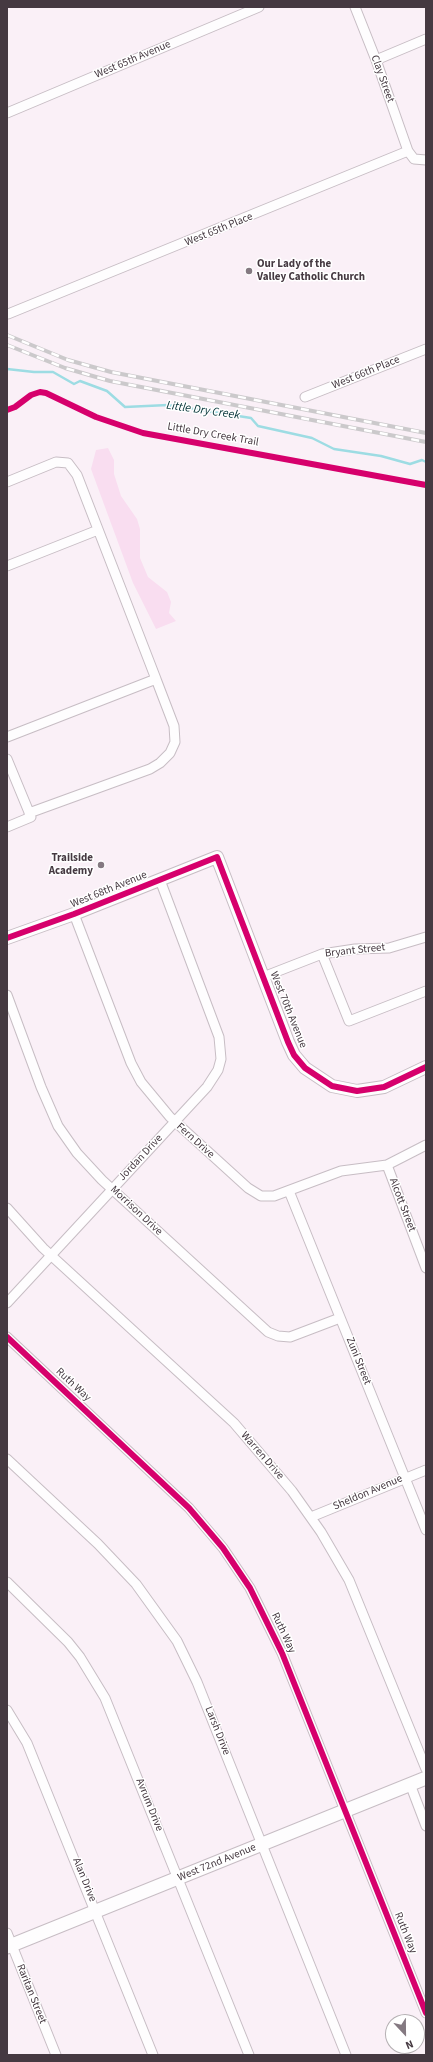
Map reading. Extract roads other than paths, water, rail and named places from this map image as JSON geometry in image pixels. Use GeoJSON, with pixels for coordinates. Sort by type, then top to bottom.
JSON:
{"type":"FeatureCollection","features":[{"type":"Feature","properties":{"kind":"main road","name":"West 72nd Avenue"},"geometry":{"type":"LineString","coordinates":[[10,1946],[426,1778]]}},
{"type":"Feature","properties":{"kind":"street","name":"West 65th Avenue"},"geometry":{"type":"LineString","coordinates":[[7,113],[259,7]]}},
{"type":"Feature","properties":{"kind":"street","name":"Clay Street"},"geometry":{"type":"LineString","coordinates":[[354,7],[376,60],[408,151]]}},
{"type":"Feature","properties":{"kind":"street"},"geometry":{"type":"LineString","coordinates":[[376,60],[426,39]]}},
{"type":"Feature","properties":{"kind":"street"},"geometry":{"type":"LineString","coordinates":[[408,151],[414,159],[426,160]]}},
{"type":"Feature","properties":{"kind":"street","name":"West 65th Place"},"geometry":{"type":"LineString","coordinates":[[8,314],[408,151]]}},
{"type":"Feature","properties":{"kind":"street","name":"West 66th Place"},"geometry":{"type":"LineString","coordinates":[[305,397],[426,348]]}},
{"type":"Feature","properties":{"kind":"street"},"geometry":{"type":"LineString","coordinates":[[7,482],[56,462],[68,463],[77,475],[174,726],[175,742],[170,753],[160,763],[30,815],[7,827]]}},
{"type":"Feature","properties":{"kind":"street"},"geometry":{"type":"LineString","coordinates":[[7,566],[98,530]]}},
{"type":"Feature","properties":{"kind":"street"},"geometry":{"type":"LineString","coordinates":[[7,737],[156,679]]}},
{"type":"Feature","properties":{"kind":"street"},"geometry":{"type":"LineString","coordinates":[[7,759],[30,815]]}},
{"type":"Feature","properties":{"kind":"street","name":"West 68th Avenue"},"geometry":{"type":"LineString","coordinates":[[7,938],[74,914],[217,857]]}},
{"type":"Feature","properties":{"kind":"street","name":"West 70th Avenue"},"geometry":{"type":"LineString","coordinates":[[217,857],[294,1055],[305,1068],[320,1080],[342,1089],[367,1091],[384,1087],[426,1067]]}},
{"type":"Feature","properties":{"kind":"street","name":"Jordan Drive"},"geometry":{"type":"LineString","coordinates":[[7,1303],[175,1122],[213,1078],[220,1064],[221,1045],[160,880]]}},
{"type":"Feature","properties":{"kind":"street","name":"Fern Drive"},"geometry":{"type":"LineString","coordinates":[[74,914],[136,1072],[152,1097],[175,1122],[255,1193],[267,1197],[289,1191],[341,1171],[387,1165],[426,1146]]}},
{"type":"Feature","properties":{"kind":"street","name":"Bryant Street"},"geometry":{"type":"LineString","coordinates":[[263,977],[322,954],[355,949],[389,948],[426,937]]}},
{"type":"Feature","properties":{"kind":"street"},"geometry":{"type":"LineString","coordinates":[[322,954],[349,1021],[426,991]]}},
{"type":"Feature","properties":{"kind":"street","name":"Morrison Drive"},"geometry":{"type":"LineString","coordinates":[[7,995],[41,1087],[58,1126],[77,1153],[113,1189],[268,1332],[278,1336],[290,1337],[340,1318]]}},
{"type":"Feature","properties":{"kind":"street","name":"Alcott Street"},"geometry":{"type":"LineString","coordinates":[[387,1165],[426,1268]]}},
{"type":"Feature","properties":{"kind":"street","name":"Zuni Street"},"geometry":{"type":"LineString","coordinates":[[289,1191],[426,1530]]}},
{"type":"Feature","properties":{"kind":"street","name":"Warren Drive"},"geometry":{"type":"LineString","coordinates":[[7,1208],[22,1226],[52,1256],[234,1424],[273,1467],[311,1517],[336,1555],[361,1606],[426,1769]]}},
{"type":"Feature","properties":{"kind":"street","name":"Ruth Way"},"geometry":{"type":"LineString","coordinates":[[7,1337],[193,1512],[223,1548],[250,1588],[273,1632],[346,1810],[426,2013]]}},
{"type":"Feature","properties":{"kind":"street","name":"Larsh Drive"},"geometry":{"type":"LineString","coordinates":[[7,1458],[98,1544],[136,1584],[177,1641],[197,1682],[346,2055]]}},
{"type":"Feature","properties":{"kind":"street","name":"Sheldon Avenue"},"geometry":{"type":"LineString","coordinates":[[311,1517],[426,1470]]}},
{"type":"Feature","properties":{"kind":"street","name":"Avrum Drive"},"geometry":{"type":"LineString","coordinates":[[7,1582],[68,1642],[95,1680],[115,1718],[249,2055]]}},
{"type":"Feature","properties":{"kind":"street","name":"Alan Drive"},"geometry":{"type":"LineString","coordinates":[[7,1710],[27,1743],[153,2055]]}},
{"type":"Feature","properties":{"kind":"street"},"geometry":{"type":"LineString","coordinates":[[410,1784],[426,1826]]}},
{"type":"Feature","properties":{"kind":"street","name":"Raritan Street"},"geometry":{"type":"LineString","coordinates":[[7,1933],[10,1946],[56,2055]]}},
{"type":"Feature","properties":{"kind":"waterway","name":"Little Dry Creek"},"geometry":{"type":"LineString","coordinates":[[7,369],[34,372],[53,372],[74,384],[80,381],[107,391],[125,407],[168,405],[251,418],[258,426],[312,438],[334,449],[381,456],[410,464],[422,460],[426,462]]}},
{"type":"Feature","properties":{"kind":"railway"},"geometry":{"type":"LineString","coordinates":[[7,335],[68,360],[111,372],[426,433]]}},
{"type":"Feature","properties":{"kind":"railway"},"geometry":{"type":"LineString","coordinates":[[7,345],[65,368],[110,381],[426,442]]}},
{"type":"Feature","properties":{"kind":"place","name":"Our Lady of the Valley Catholic Church"},"geometry":{"type":"Point","coordinates":[249,271]}},
{"type":"Feature","properties":{"kind":"place","name":"Trailside Academy"},"geometry":{"type":"Point","coordinates":[101,865]}}]}
